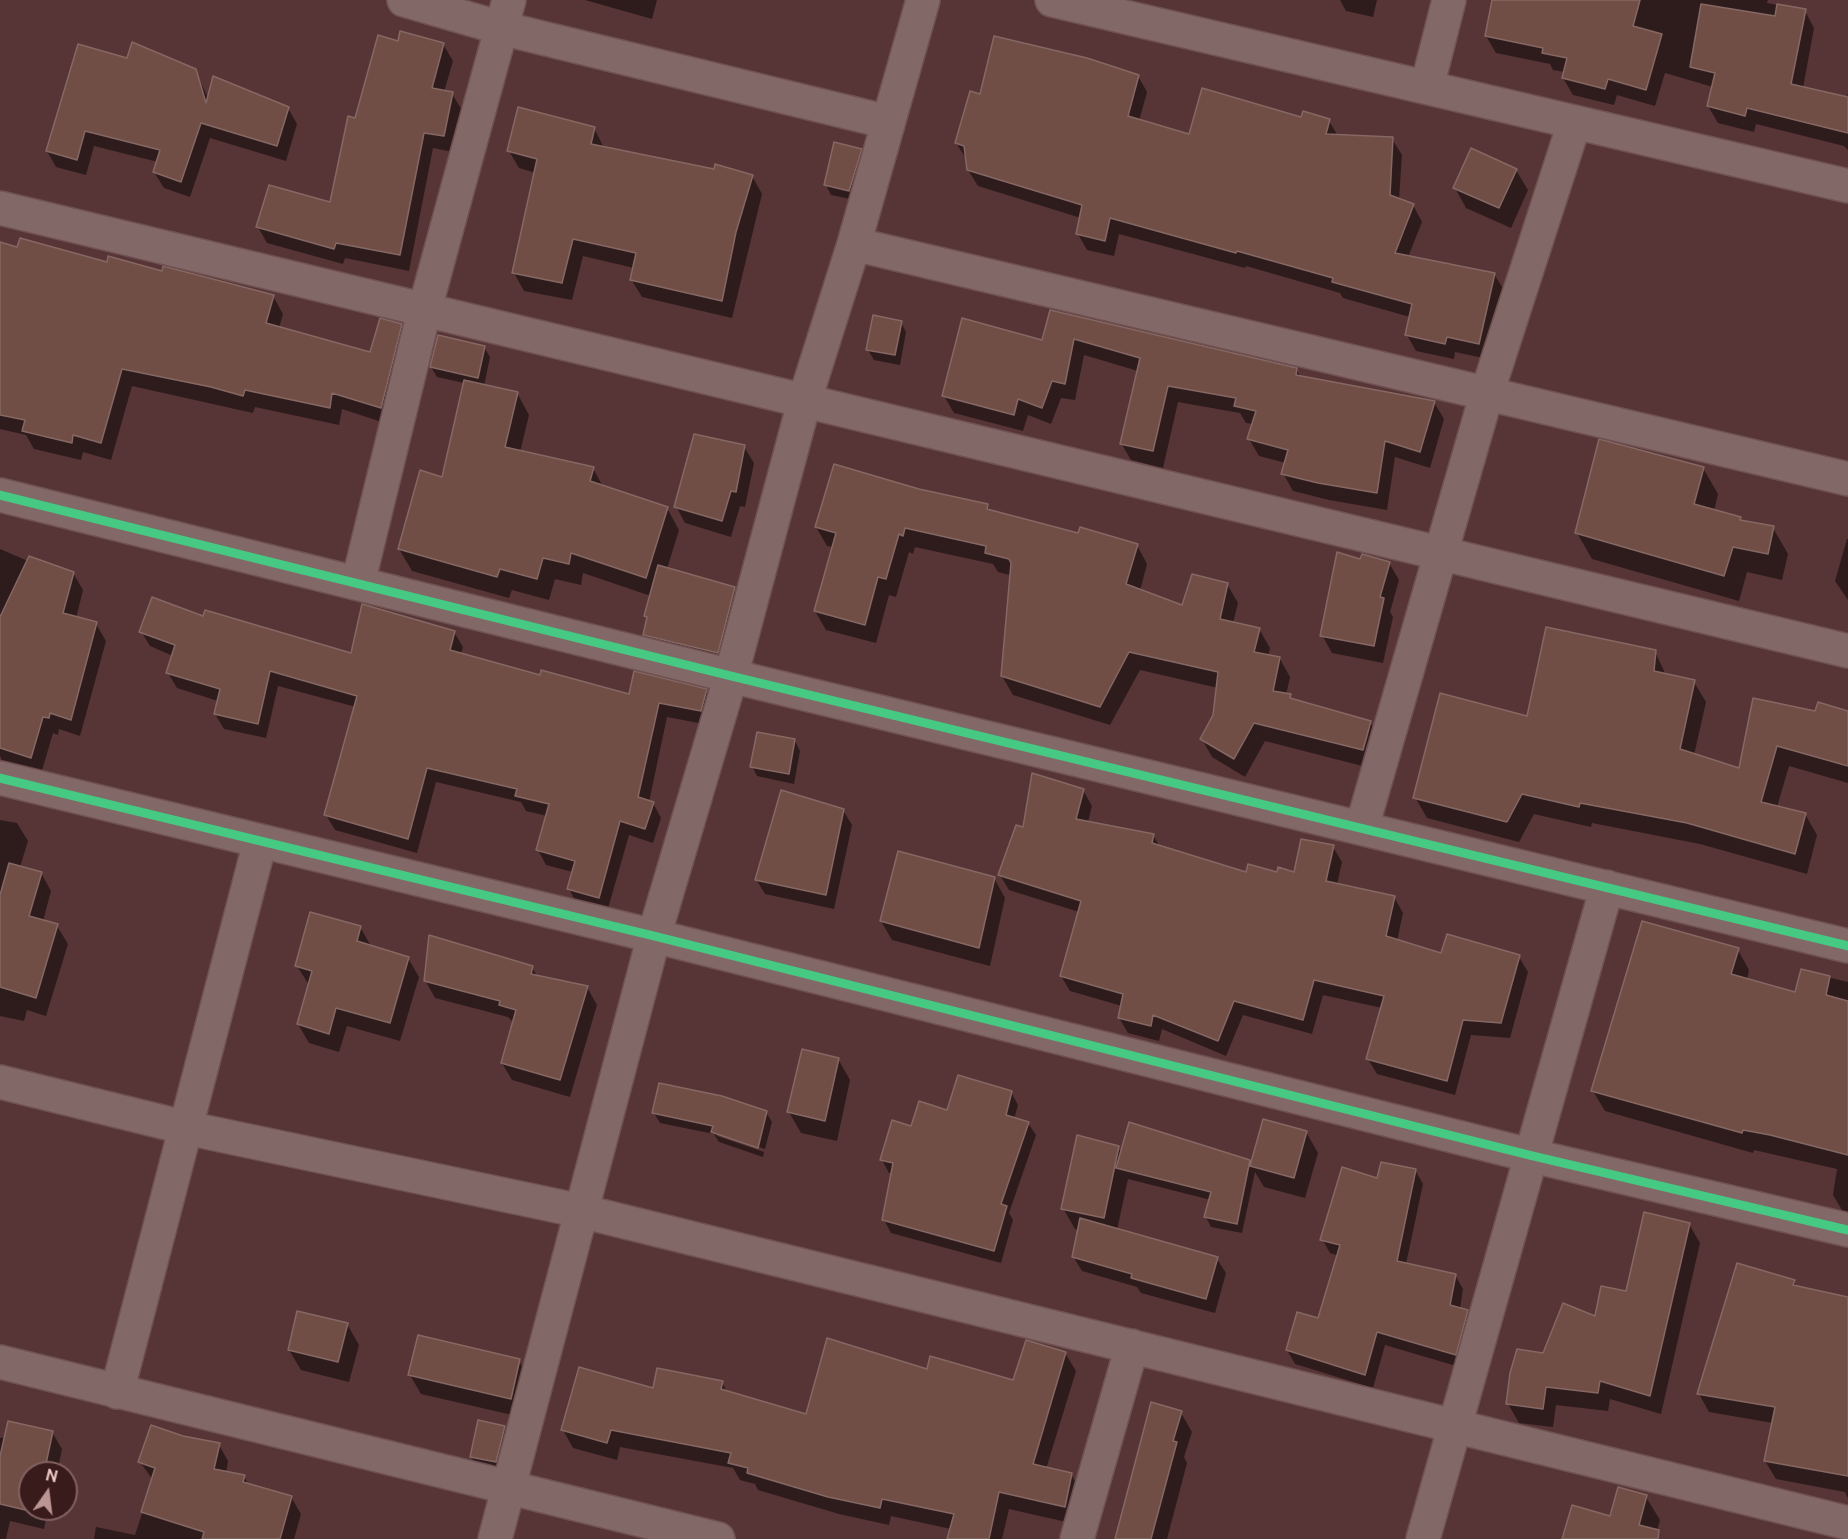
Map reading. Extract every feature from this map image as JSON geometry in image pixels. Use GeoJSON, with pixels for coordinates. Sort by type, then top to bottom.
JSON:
{"type":"FeatureCollection","features":[{"type":"Feature","properties":{"kind":"street"},"geometry":{"type":"LineString","coordinates":[[404,0],[505,14],[888,122]]}},
{"type":"Feature","properties":{"kind":"street"},"geometry":{"type":"LineString","coordinates":[[495,1539],[654,936],[731,676],[805,399],[854,244],[923,0]]}},
{"type":"Feature","properties":{"kind":"street"},"geometry":{"type":"LineString","coordinates":[[1052,0],[1427,87],[1574,124],[1848,186]]}},
{"type":"Feature","properties":{"kind":"street"},"geometry":{"type":"LineString","coordinates":[[1427,87],[1449,0]]}},
{"type":"Feature","properties":{"kind":"street"},"geometry":{"type":"LineString","coordinates":[[358,583],[424,312],[505,14]]}},
{"type":"Feature","properties":{"kind":"street"},"geometry":{"type":"LineString","coordinates":[[1362,827],[1487,393],[1574,124]]}},
{"type":"Feature","properties":{"kind":"street"},"geometry":{"type":"LineString","coordinates":[[0,208],[424,312],[805,399],[1848,651]]}},
{"type":"Feature","properties":{"kind":"street"},"geometry":{"type":"LineString","coordinates":[[854,244],[1848,479]]}},
{"type":"Feature","properties":{"kind":"street"},"geometry":{"type":"LineString","coordinates":[[0,495],[731,676],[1848,946]]}},
{"type":"Feature","properties":{"kind":"street"},"geometry":{"type":"LineString","coordinates":[[0,778],[654,936],[1533,1156],[1848,1230]]}},
{"type":"Feature","properties":{"kind":"street"},"geometry":{"type":"LineString","coordinates":[[117,1392],[260,842]]}},
{"type":"Feature","properties":{"kind":"street"},"geometry":{"type":"LineString","coordinates":[[1423,1539],[1533,1156],[1607,887]]}},
{"type":"Feature","properties":{"kind":"street"},"geometry":{"type":"LineString","coordinates":[[0,1082],[187,1128],[581,1211],[1848,1523]]}},
{"type":"Feature","properties":{"kind":"street"},"geometry":{"type":"LineString","coordinates":[[1077,1539],[1132,1346]]}},
{"type":"Feature","properties":{"kind":"street"},"geometry":{"type":"LineString","coordinates":[[0,1362],[718,1539]]}},
{"type":"Feature","properties":{"kind":"building"},"geometry":{"type":"Polygon","coordinates":[[[1492,0],[1640,0],[1633,26],[1662,34],[1646,90],[1608,79],[1605,89],[1562,78],[1567,58],[1542,53],[1543,48],[1485,36],[1492,0]]]}},
{"type":"Feature","properties":{"kind":"building"},"geometry":{"type":"Polygon","coordinates":[[[1701,4],[1775,16],[1777,4],[1806,9],[1791,84],[1848,97],[1848,133],[1747,108],[1745,116],[1707,106],[1715,73],[1690,67],[1701,4]]]}},
{"type":"Feature","properties":{"kind":"building"},"geometry":{"type":"Polygon","coordinates":[[[400,31],[444,43],[432,88],[453,92],[444,136],[424,133],[400,255],[336,243],[334,249],[256,227],[269,185],[330,202],[348,116],[355,118],[378,35],[398,41],[400,31]]]}},
{"type":"Feature","properties":{"kind":"building"},"geometry":{"type":"Polygon","coordinates":[[[994,36],[1087,58],[1139,75],[1128,116],[1189,134],[1202,88],[1301,117],[1303,111],[1330,119],[1326,134],[1393,137],[1390,195],[1414,204],[1395,253],[1495,273],[1479,344],[1447,337],[1445,344],[1405,335],[1412,304],[1332,282],[1333,278],[1237,251],[1236,253],[1110,218],[1105,241],[1076,234],[1082,205],[967,170],[964,146],[955,143],[970,91],[980,94],[994,36]]]}},
{"type":"Feature","properties":{"kind":"building"},"geometry":{"type":"Polygon","coordinates":[[[132,42],[196,69],[206,103],[213,76],[289,107],[277,146],[201,123],[181,182],[153,172],[160,150],[85,131],[77,160],[46,151],[78,44],[127,58],[132,42]]]}},
{"type":"Feature","properties":{"kind":"building"},"geometry":{"type":"Polygon","coordinates":[[[518,107],[595,127],[591,144],[714,169],[715,164],[753,175],[736,232],[722,301],[630,280],[636,253],[573,239],[562,283],[512,273],[537,159],[507,151],[518,107]]]}},
{"type":"Feature","properties":{"kind":"building"},"geometry":{"type":"Polygon","coordinates":[[[834,142],[862,149],[849,191],[824,185],[834,142]]]}},
{"type":"Feature","properties":{"kind":"building"},"geometry":{"type":"Polygon","coordinates":[[[1471,148],[1517,169],[1499,208],[1453,188],[1471,148]]]}},
{"type":"Feature","properties":{"kind":"building"},"geometry":{"type":"Polygon","coordinates":[[[20,238],[107,262],[108,256],[162,271],[163,266],[274,295],[266,323],[370,352],[380,318],[402,324],[381,408],[332,393],[330,408],[245,390],[243,396],[211,387],[122,369],[101,443],[73,435],[72,443],[22,431],[25,420],[0,415],[0,242],[17,247],[20,238]]]}},
{"type":"Feature","properties":{"kind":"building"},"geometry":{"type":"Polygon","coordinates":[[[1050,310],[1297,368],[1296,375],[1435,401],[1420,452],[1385,441],[1377,493],[1281,474],[1288,450],[1247,439],[1256,411],[1234,406],[1236,398],[1168,386],[1153,451],[1120,444],[1140,358],[1074,339],[1065,384],[1052,381],[1042,408],[1018,399],[1014,415],[942,396],[962,318],[1042,340],[1050,310]]]}},
{"type":"Feature","properties":{"kind":"building"},"geometry":{"type":"Polygon","coordinates":[[[873,315],[902,321],[895,355],[866,350],[873,315]]]}},
{"type":"Feature","properties":{"kind":"building"},"geometry":{"type":"Polygon","coordinates":[[[438,335],[485,346],[478,378],[430,367],[438,335]]]}},
{"type":"Feature","properties":{"kind":"building"},"geometry":{"type":"Polygon","coordinates":[[[464,380],[518,392],[505,447],[594,467],[590,481],[668,507],[646,578],[571,553],[569,564],[543,558],[537,579],[500,569],[497,577],[398,549],[420,470],[442,477],[464,380]]]}},
{"type":"Feature","properties":{"kind":"building"},"geometry":{"type":"Polygon","coordinates":[[[694,434],[745,445],[736,492],[731,491],[722,521],[674,507],[694,434]]]}},
{"type":"Feature","properties":{"kind":"building"},"geometry":{"type":"Polygon","coordinates":[[[1599,439],[1704,467],[1694,504],[1741,517],[1740,520],[1774,526],[1768,554],[1733,547],[1724,576],[1575,533],[1599,439]]]}},
{"type":"Feature","properties":{"kind":"building"},"geometry":{"type":"Polygon","coordinates":[[[834,464],[919,489],[988,504],[987,509],[1078,533],[1080,527],[1138,544],[1126,584],[1182,605],[1192,574],[1228,583],[1220,619],[1260,628],[1254,652],[1280,657],[1273,691],[1291,694],[1290,698],[1371,721],[1363,750],[1254,723],[1234,759],[1200,739],[1213,715],[1218,672],[1129,652],[1100,707],[1001,676],[1011,563],[1009,559],[985,553],[986,546],[905,528],[903,536],[899,534],[886,579],[878,577],[865,625],[814,611],[836,533],[815,527],[834,464]]]}},
{"type":"Feature","properties":{"kind":"building"},"geometry":{"type":"Polygon","coordinates":[[[1337,552],[1360,559],[1362,554],[1390,562],[1380,597],[1384,598],[1374,646],[1320,636],[1337,552]]]}},
{"type":"Feature","properties":{"kind":"building"},"geometry":{"type":"Polygon","coordinates":[[[29,556],[74,572],[63,613],[97,622],[71,720],[50,713],[49,718],[43,717],[31,758],[0,748],[0,617],[29,556]]]}},
{"type":"Feature","properties":{"kind":"building"},"geometry":{"type":"Polygon","coordinates":[[[658,565],[735,587],[718,653],[643,635],[647,617],[644,616],[658,565]]]}},
{"type":"Feature","properties":{"kind":"building"},"geometry":{"type":"Polygon","coordinates":[[[152,597],[203,616],[205,610],[351,653],[362,604],[455,631],[450,650],[540,675],[541,670],[629,694],[634,671],[707,689],[701,711],[659,703],[638,797],[654,802],[645,829],[620,821],[599,898],[567,889],[575,861],[536,850],[549,804],[515,796],[517,789],[427,768],[408,839],[324,815],[357,696],[270,671],[258,724],[214,714],[220,689],[166,673],[175,645],[139,632],[152,597]]]}},
{"type":"Feature","properties":{"kind":"building"},"geometry":{"type":"Polygon","coordinates":[[[1546,627],[1656,650],[1654,671],[1695,680],[1680,749],[1739,768],[1753,698],[1815,711],[1818,702],[1848,711],[1848,766],[1777,746],[1761,802],[1806,813],[1795,854],[1687,823],[1580,803],[1579,807],[1522,794],[1507,822],[1413,798],[1440,693],[1527,716],[1546,627]]]}},
{"type":"Feature","properties":{"kind":"building"},"geometry":{"type":"Polygon","coordinates":[[[757,732],[795,739],[789,774],[750,767],[757,732]]]}},
{"type":"Feature","properties":{"kind":"building"},"geometry":{"type":"Polygon","coordinates":[[[1032,773],[1084,789],[1076,819],[1154,834],[1152,843],[1246,872],[1248,864],[1277,872],[1278,867],[1294,872],[1301,839],[1334,845],[1326,881],[1395,896],[1386,936],[1441,953],[1447,934],[1520,955],[1501,1023],[1463,1020],[1447,1081],[1366,1059],[1384,996],[1314,980],[1303,1020],[1234,1001],[1218,1041],[1153,1015],[1151,1026],[1118,1018],[1123,994],[1060,976],[1081,901],[998,875],[1016,825],[1023,827],[1032,773]]]}},
{"type":"Feature","properties":{"kind":"building"},"geometry":{"type":"Polygon","coordinates":[[[781,790],[844,809],[826,895],[755,880],[781,790]]]}},
{"type":"Feature","properties":{"kind":"building"},"geometry":{"type":"Polygon","coordinates":[[[898,851],[995,877],[979,948],[880,921],[898,851]]]}},
{"type":"Feature","properties":{"kind":"building"},"geometry":{"type":"Polygon","coordinates":[[[9,863],[42,872],[29,916],[58,924],[36,998],[0,987],[0,895],[9,863]]]}},
{"type":"Feature","properties":{"kind":"building"},"geometry":{"type":"Polygon","coordinates":[[[310,912],[361,926],[357,941],[409,957],[390,1023],[336,1008],[329,1034],[297,1024],[312,971],[295,966],[310,912]]]}},
{"type":"Feature","properties":{"kind":"building"},"geometry":{"type":"Polygon","coordinates":[[[1642,921],[1739,948],[1731,974],[1795,992],[1801,969],[1830,976],[1826,995],[1848,1001],[1848,1155],[1770,1135],[1743,1130],[1742,1133],[1591,1091],[1642,921]]]}},
{"type":"Feature","properties":{"kind":"building"},"geometry":{"type":"Polygon","coordinates":[[[429,935],[533,966],[531,974],[588,986],[560,1080],[501,1063],[516,1010],[499,1005],[500,1001],[424,981],[429,935]]]}},
{"type":"Feature","properties":{"kind":"building"},"geometry":{"type":"Polygon","coordinates":[[[802,1049],[839,1058],[825,1121],[787,1112],[802,1049]]]}},
{"type":"Feature","properties":{"kind":"building"},"geometry":{"type":"Polygon","coordinates":[[[958,1075],[1012,1091],[1006,1115],[1029,1122],[1001,1204],[1007,1206],[994,1251],[882,1220],[893,1163],[880,1160],[892,1120],[911,1126],[919,1101],[947,1110],[958,1075]]]}},
{"type":"Feature","properties":{"kind":"building"},"geometry":{"type":"Polygon","coordinates":[[[659,1083],[722,1096],[767,1111],[758,1148],[711,1132],[713,1126],[652,1113],[659,1083]]]}},
{"type":"Feature","properties":{"kind":"building"},"geometry":{"type":"Polygon","coordinates":[[[1263,1119],[1307,1131],[1294,1178],[1250,1166],[1263,1119]]]}},
{"type":"Feature","properties":{"kind":"building"},"geometry":{"type":"Polygon","coordinates":[[[1129,1122],[1250,1160],[1237,1224],[1204,1217],[1211,1192],[1116,1168],[1129,1122]]]}},
{"type":"Feature","properties":{"kind":"building"},"geometry":{"type":"Polygon","coordinates":[[[1077,1135],[1119,1146],[1104,1218],[1061,1209],[1077,1135]]]}},
{"type":"Feature","properties":{"kind":"building"},"geometry":{"type":"Polygon","coordinates":[[[1381,1162],[1416,1169],[1397,1261],[1456,1274],[1450,1305],[1468,1310],[1456,1355],[1377,1332],[1365,1375],[1286,1350],[1297,1312],[1318,1318],[1340,1245],[1320,1240],[1342,1167],[1377,1178],[1381,1162]]]}},
{"type":"Feature","properties":{"kind":"building"},"geometry":{"type":"Polygon","coordinates":[[[1644,1212],[1690,1223],[1650,1396],[1600,1381],[1598,1393],[1546,1387],[1543,1409],[1506,1404],[1510,1373],[1517,1349],[1543,1353],[1563,1303],[1595,1316],[1601,1286],[1626,1291],[1644,1212]]]}},
{"type":"Feature","properties":{"kind":"building"},"geometry":{"type":"Polygon","coordinates":[[[1080,1218],[1218,1257],[1206,1299],[1131,1278],[1132,1274],[1072,1257],[1080,1218]]]}},
{"type":"Feature","properties":{"kind":"building"},"geometry":{"type":"Polygon","coordinates":[[[1737,1263],[1795,1280],[1793,1285],[1848,1297],[1848,1476],[1764,1461],[1775,1407],[1697,1394],[1737,1263]]]}},
{"type":"Feature","properties":{"kind":"building"},"geometry":{"type":"Polygon","coordinates":[[[297,1311],[348,1323],[338,1362],[288,1350],[297,1311]]]}},
{"type":"Feature","properties":{"kind":"building"},"geometry":{"type":"Polygon","coordinates":[[[418,1335],[520,1359],[511,1399],[408,1375],[418,1335]]]}},
{"type":"Feature","properties":{"kind":"building"},"geometry":{"type":"Polygon","coordinates":[[[827,1338],[927,1369],[930,1356],[1013,1380],[1026,1340],[1066,1352],[1033,1464],[1072,1473],[1065,1507],[999,1492],[989,1539],[947,1539],[954,1514],[882,1499],[880,1508],[828,1497],[747,1473],[748,1468],[728,1463],[731,1453],[611,1430],[607,1443],[561,1430],[579,1367],[653,1388],[657,1368],[723,1381],[721,1389],[806,1414],[827,1338]]]}},
{"type":"Feature","properties":{"kind":"building"},"geometry":{"type":"Polygon","coordinates":[[[1151,1402],[1182,1411],[1173,1441],[1177,1442],[1151,1539],[1115,1539],[1151,1402]]]}},
{"type":"Feature","properties":{"kind":"building"},"geometry":{"type":"Polygon","coordinates":[[[478,1420],[505,1426],[496,1462],[470,1457],[478,1420]]]}},
{"type":"Feature","properties":{"kind":"building"},"geometry":{"type":"Polygon","coordinates":[[[8,1421],[53,1431],[47,1461],[18,1461],[18,1508],[0,1504],[0,1456],[8,1421]]]}},
{"type":"Feature","properties":{"kind":"building"},"geometry":{"type":"Polygon","coordinates":[[[151,1425],[183,1436],[220,1443],[214,1469],[245,1475],[243,1482],[292,1496],[280,1539],[202,1539],[204,1532],[141,1512],[155,1468],[138,1462],[151,1425]]]}},
{"type":"Feature","properties":{"kind":"building"},"geometry":{"type":"Polygon","coordinates":[[[1618,1487],[1647,1495],[1639,1525],[1659,1530],[1658,1539],[1562,1539],[1572,1505],[1610,1516],[1618,1487]]]}},
{"type":"Feature","properties":{"kind":"cycle path"},"geometry":{"type":"LineString","coordinates":[[0,495],[731,676],[1848,946]]}},
{"type":"Feature","properties":{"kind":"cycle path"},"geometry":{"type":"LineString","coordinates":[[0,778],[654,936],[1533,1156],[1848,1230]]}}]}
